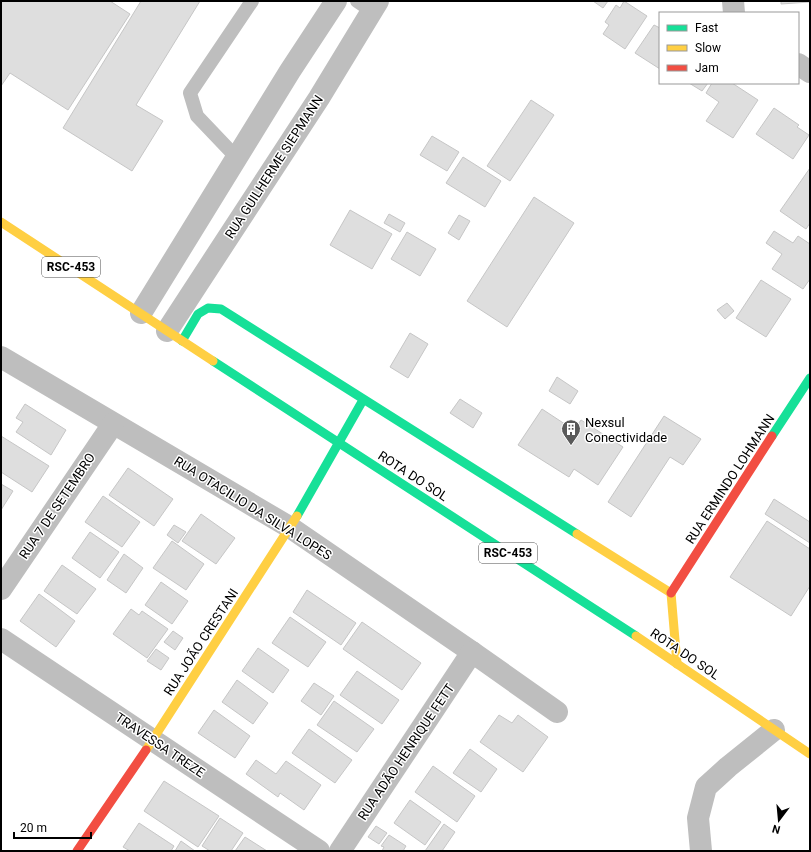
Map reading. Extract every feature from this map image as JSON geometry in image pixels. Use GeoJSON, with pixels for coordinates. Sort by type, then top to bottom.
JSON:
{"type":"FeatureCollection","features":[{"type":"Feature","properties":{"kind":"main road","name":"ROTA DO SOL"},"geometry":{"type":"LineString","coordinates":[[1,222],[142,313],[174,336],[338,443],[601,612],[810,754]]}},
{"type":"Feature","properties":{"kind":"main road"},"geometry":{"type":"LineString","coordinates":[[198,302],[221,309],[671,593],[677,664]]}},
{"type":"Feature","properties":{"kind":"main road","name":"RUA ERMINDO LOHMANN"},"geometry":{"type":"LineString","coordinates":[[671,593],[810,378]]}},
{"type":"Feature","properties":{"kind":"main road","name":"RUA JOÃO CRESTANI"},"geometry":{"type":"LineString","coordinates":[[77,851],[153,740],[291,528],[363,400]]}},
{"type":"Feature","properties":{"kind":"street"},"geometry":{"type":"LineString","coordinates":[[142,313],[290,71],[336,1]]}},
{"type":"Feature","properties":{"kind":"street"},"geometry":{"type":"LineString","coordinates":[[733,1],[734,12]]}},
{"type":"Feature","properties":{"kind":"street","name":"RUA GUILHERME SIEPMANN"},"geometry":{"type":"LineString","coordinates":[[174,336],[198,302],[319,98],[369,4]]}},
{"type":"Feature","properties":{"kind":"street"},"geometry":{"type":"LineString","coordinates":[[799,65],[810,72]]}},
{"type":"Feature","properties":{"kind":"street"},"geometry":{"type":"LineString","coordinates":[[162,279],[198,302]]}},
{"type":"Feature","properties":{"kind":"street","name":"RUA OTACILIO DA SILVA LOPES"},"geometry":{"type":"LineString","coordinates":[[1,358],[291,528],[557,712]]}},
{"type":"Feature","properties":{"kind":"street","name":"RUA 7 DE SETEMBRO"},"geometry":{"type":"LineString","coordinates":[[1,589],[113,424]]}},
{"type":"Feature","properties":{"kind":"street","name":"TRAVESSA TREZE"},"geometry":{"type":"LineString","coordinates":[[1,639],[319,851]]}},
{"type":"Feature","properties":{"kind":"street","name":"RUA ADÃO HENRIQUE FETT"},"geometry":{"type":"LineString","coordinates":[[340,851],[472,652]]}},
{"type":"Feature","properties":{"kind":"street"},"geometry":{"type":"LineString","coordinates":[[701,851],[698,818],[706,787],[774,730]]}},
{"type":"Feature","properties":{"kind":"lane"},"geometry":{"type":"LineString","coordinates":[[237,158],[196,116],[190,93],[252,1]]}},
{"type":"Feature","properties":{"kind":"building"},"geometry":{"type":"Polygon","coordinates":[[[1,1],[110,1],[130,14],[68,110],[10,73],[1,86],[1,1]]]}},
{"type":"Feature","properties":{"kind":"building"},"geometry":{"type":"Polygon","coordinates":[[[141,1],[200,1],[136,105],[163,121],[132,171],[63,128],[141,1]]]}},
{"type":"Feature","properties":{"kind":"building"},"geometry":{"type":"Polygon","coordinates":[[[593,1],[608,1],[603,8],[593,1]]]}},
{"type":"Feature","properties":{"kind":"building"},"geometry":{"type":"Polygon","coordinates":[[[624,1],[647,16],[625,49],[603,34],[609,25],[605,22],[616,5],[620,8],[624,1]]]}},
{"type":"Feature","properties":{"kind":"building"},"geometry":{"type":"Polygon","coordinates":[[[781,1],[810,1],[810,2],[781,4],[781,1]]]}},
{"type":"Feature","properties":{"kind":"building"},"geometry":{"type":"Polygon","coordinates":[[[654,25],[659,28],[659,68],[635,53],[654,25]]]}},
{"type":"Feature","properties":{"kind":"building"},"geometry":{"type":"Polygon","coordinates":[[[691,84],[707,84],[702,91],[691,84]]]}},
{"type":"Feature","properties":{"kind":"building"},"geometry":{"type":"Polygon","coordinates":[[[711,84],[734,84],[758,100],[733,138],[706,121],[719,102],[706,93],[711,84]]]}},
{"type":"Feature","properties":{"kind":"building"},"geometry":{"type":"Polygon","coordinates":[[[531,100],[554,115],[510,181],[487,166],[531,100]]]}},
{"type":"Feature","properties":{"kind":"building"},"geometry":{"type":"Polygon","coordinates":[[[774,108],[799,125],[797,127],[809,135],[793,159],[756,134],[774,108]]]}},
{"type":"Feature","properties":{"kind":"building"},"geometry":{"type":"Polygon","coordinates":[[[432,136],[459,152],[447,171],[420,155],[432,136]]]}},
{"type":"Feature","properties":{"kind":"building"},"geometry":{"type":"Polygon","coordinates":[[[463,157],[501,181],[485,207],[446,183],[463,157]]]}},
{"type":"Feature","properties":{"kind":"building"},"geometry":{"type":"Polygon","coordinates":[[[810,168],[810,223],[806,229],[780,211],[810,168]]]}},
{"type":"Feature","properties":{"kind":"building"},"geometry":{"type":"Polygon","coordinates":[[[534,197],[574,223],[507,327],[467,301],[534,197]]]}},
{"type":"Feature","properties":{"kind":"building"},"geometry":{"type":"Polygon","coordinates":[[[350,210],[392,234],[372,269],[330,245],[350,210]]]}},
{"type":"Feature","properties":{"kind":"building"},"geometry":{"type":"Polygon","coordinates":[[[389,214],[405,223],[400,232],[384,223],[389,214]]]}},
{"type":"Feature","properties":{"kind":"building"},"geometry":{"type":"Polygon","coordinates":[[[459,215],[470,221],[459,240],[448,233],[459,215]]]}},
{"type":"Feature","properties":{"kind":"building"},"geometry":{"type":"Polygon","coordinates":[[[774,231],[793,243],[798,236],[810,244],[810,279],[803,289],[772,269],[782,254],[766,243],[774,231]]]}},
{"type":"Feature","properties":{"kind":"building"},"geometry":{"type":"Polygon","coordinates":[[[407,232],[436,249],[420,276],[391,259],[407,232]]]}},
{"type":"Feature","properties":{"kind":"building"},"geometry":{"type":"Polygon","coordinates":[[[761,280],[791,299],[766,337],[736,318],[761,280]]]}},
{"type":"Feature","properties":{"kind":"building"},"geometry":{"type":"Polygon","coordinates":[[[727,303],[734,311],[725,319],[717,310],[727,303]]]}},
{"type":"Feature","properties":{"kind":"building"},"geometry":{"type":"Polygon","coordinates":[[[410,333],[428,344],[408,378],[390,367],[410,333]]]}},
{"type":"Feature","properties":{"kind":"building"},"geometry":{"type":"Polygon","coordinates":[[[557,377],[578,391],[570,404],[549,391],[557,377]]]}},
{"type":"Feature","properties":{"kind":"building"},"geometry":{"type":"Polygon","coordinates":[[[460,399],[482,413],[473,428],[450,413],[460,399]]]}},
{"type":"Feature","properties":{"kind":"building"},"geometry":{"type":"Polygon","coordinates":[[[25,404],[66,430],[51,455],[16,432],[23,422],[16,418],[25,404]]]}},
{"type":"Feature","properties":{"kind":"building","name":"Nexsul Conectividade"},"geometry":{"type":"Polygon","coordinates":[[[542,409],[574,430],[581,420],[623,447],[598,485],[574,469],[569,477],[518,445],[542,409]]]}},
{"type":"Feature","properties":{"kind":"building"},"geometry":{"type":"Polygon","coordinates":[[[664,416],[701,439],[683,465],[670,457],[631,517],[608,502],[664,416]]]}},
{"type":"Feature","properties":{"kind":"building"},"geometry":{"type":"Polygon","coordinates":[[[1,436],[49,466],[32,492],[1,472],[1,436]]]}},
{"type":"Feature","properties":{"kind":"building"},"geometry":{"type":"Polygon","coordinates":[[[128,468],[173,499],[154,526],[109,495],[128,468]]]}},
{"type":"Feature","properties":{"kind":"building"},"geometry":{"type":"Polygon","coordinates":[[[1,484],[13,491],[1,510],[1,484]]]}},
{"type":"Feature","properties":{"kind":"building"},"geometry":{"type":"Polygon","coordinates":[[[103,496],[140,522],[122,547],[85,522],[103,496]]]}},
{"type":"Feature","properties":{"kind":"building"},"geometry":{"type":"Polygon","coordinates":[[[774,499],[810,522],[810,543],[765,514],[774,499]]]}},
{"type":"Feature","properties":{"kind":"building"},"geometry":{"type":"Polygon","coordinates":[[[201,514],[235,538],[216,564],[182,541],[201,514]]]}},
{"type":"Feature","properties":{"kind":"building"},"geometry":{"type":"Polygon","coordinates":[[[767,521],[810,549],[810,586],[791,616],[730,577],[767,521]]]}},
{"type":"Feature","properties":{"kind":"building"},"geometry":{"type":"Polygon","coordinates":[[[174,525],[186,532],[178,543],[167,535],[174,525]]]}},
{"type":"Feature","properties":{"kind":"building"},"geometry":{"type":"Polygon","coordinates":[[[90,532],[119,552],[100,578],[72,558],[90,532]]]}},
{"type":"Feature","properties":{"kind":"building"},"geometry":{"type":"Polygon","coordinates":[[[172,541],[204,564],[186,590],[153,568],[172,541]]]}},
{"type":"Feature","properties":{"kind":"building"},"geometry":{"type":"Polygon","coordinates":[[[124,554],[143,568],[126,593],[107,580],[124,554]]]}},
{"type":"Feature","properties":{"kind":"building"},"geometry":{"type":"Polygon","coordinates":[[[62,565],[96,589],[77,614],[44,591],[62,565]]]}},
{"type":"Feature","properties":{"kind":"building"},"geometry":{"type":"Polygon","coordinates":[[[161,582],[188,601],[172,624],[145,605],[161,582]]]}},
{"type":"Feature","properties":{"kind":"building"},"geometry":{"type":"Polygon","coordinates":[[[307,590],[356,623],[341,645],[293,612],[307,590]]]}},
{"type":"Feature","properties":{"kind":"building"},"geometry":{"type":"Polygon","coordinates":[[[39,594],[75,621],[56,647],[20,621],[39,594]]]}},
{"type":"Feature","properties":{"kind":"building"},"geometry":{"type":"Polygon","coordinates":[[[131,609],[139,615],[142,611],[168,629],[147,658],[113,634],[131,609]]]}},
{"type":"Feature","properties":{"kind":"building"},"geometry":{"type":"Polygon","coordinates":[[[290,617],[326,642],[308,667],[272,643],[290,617]]]}},
{"type":"Feature","properties":{"kind":"building"},"geometry":{"type":"Polygon","coordinates":[[[362,622],[421,663],[402,690],[343,649],[362,622]]]}},
{"type":"Feature","properties":{"kind":"building"},"geometry":{"type":"Polygon","coordinates":[[[173,631],[183,638],[175,650],[164,642],[173,631]]]}},
{"type":"Feature","properties":{"kind":"building"},"geometry":{"type":"Polygon","coordinates":[[[258,648],[289,670],[273,693],[242,671],[258,648]]]}},
{"type":"Feature","properties":{"kind":"building"},"geometry":{"type":"Polygon","coordinates":[[[156,649],[169,658],[161,670],[147,661],[156,649]]]}},
{"type":"Feature","properties":{"kind":"building"},"geometry":{"type":"Polygon","coordinates":[[[357,671],[399,700],[382,724],[340,695],[357,671]]]}},
{"type":"Feature","properties":{"kind":"building"},"geometry":{"type":"Polygon","coordinates":[[[237,680],[268,703],[253,724],[222,702],[237,680]]]}},
{"type":"Feature","properties":{"kind":"building"},"geometry":{"type":"Polygon","coordinates":[[[314,683],[334,696],[321,715],[301,701],[314,683]]]}},
{"type":"Feature","properties":{"kind":"building"},"geometry":{"type":"Polygon","coordinates":[[[334,701],[374,729],[357,752],[317,725],[334,701]]]}},
{"type":"Feature","properties":{"kind":"building"},"geometry":{"type":"Polygon","coordinates":[[[214,710],[250,736],[235,758],[198,733],[214,710]]]}},
{"type":"Feature","properties":{"kind":"building"},"geometry":{"type":"Polygon","coordinates":[[[499,715],[512,723],[518,715],[548,737],[523,772],[480,742],[499,715]]]}},
{"type":"Feature","properties":{"kind":"building"},"geometry":{"type":"Polygon","coordinates":[[[309,729],[352,760],[335,783],[292,753],[309,729]]]}},
{"type":"Feature","properties":{"kind":"building"},"geometry":{"type":"Polygon","coordinates":[[[470,749],[497,769],[481,792],[453,773],[470,749]]]}},
{"type":"Feature","properties":{"kind":"building"},"geometry":{"type":"Polygon","coordinates":[[[256,760],[276,774],[286,761],[321,785],[304,810],[280,793],[278,797],[246,774],[256,760]]]}},
{"type":"Feature","properties":{"kind":"building"},"geometry":{"type":"Polygon","coordinates":[[[433,766],[475,796],[457,822],[415,792],[433,766]]]}},
{"type":"Feature","properties":{"kind":"building"},"geometry":{"type":"Polygon","coordinates":[[[164,781],[219,816],[198,847],[144,811],[164,781]]]}},
{"type":"Feature","properties":{"kind":"building"},"geometry":{"type":"Polygon","coordinates":[[[410,800],[441,822],[425,845],[394,823],[410,800]]]}},
{"type":"Feature","properties":{"kind":"building"},"geometry":{"type":"Polygon","coordinates":[[[220,818],[243,833],[231,851],[210,851],[202,846],[220,818]]]}},
{"type":"Feature","properties":{"kind":"building"},"geometry":{"type":"Polygon","coordinates":[[[139,823],[174,846],[171,851],[130,851],[123,847],[139,823]]]}},
{"type":"Feature","properties":{"kind":"building"},"geometry":{"type":"Polygon","coordinates":[[[444,824],[455,832],[442,851],[425,851],[444,824]]]}},
{"type":"Feature","properties":{"kind":"building"},"geometry":{"type":"Polygon","coordinates":[[[376,826],[387,833],[379,844],[368,837],[376,826]]]}},
{"type":"Feature","properties":{"kind":"building"},"geometry":{"type":"Polygon","coordinates":[[[389,835],[406,846],[403,851],[382,851],[384,847],[381,846],[389,835]]]}},
{"type":"Feature","properties":{"kind":"building"},"geometry":{"type":"Polygon","coordinates":[[[245,837],[267,851],[235,851],[245,837]]]}},
{"type":"Feature","properties":{"kind":"building"},"geometry":{"type":"Polygon","coordinates":[[[181,841],[195,851],[175,851],[181,841]]]}},
{"type":"Feature","properties":{"kind":"traffic: fast"},"geometry":{"type":"LineString","coordinates":[[182,341],[198,314],[208,308],[221,309],[577,534]]}},
{"type":"Feature","properties":{"kind":"traffic: fast"},"geometry":{"type":"LineString","coordinates":[[213,361],[636,636]]}},
{"type":"Feature","properties":{"kind":"traffic: fast"},"geometry":{"type":"LineString","coordinates":[[772,436],[810,378]]}},
{"type":"Feature","properties":{"kind":"traffic: fast"},"geometry":{"type":"LineString","coordinates":[[297,516],[363,400]]}},
{"type":"Feature","properties":{"kind":"traffic: slow"},"geometry":{"type":"LineString","coordinates":[[1,222],[213,361]]}},
{"type":"Feature","properties":{"kind":"traffic: slow"},"geometry":{"type":"LineString","coordinates":[[146,750],[297,516]]}},
{"type":"Feature","properties":{"kind":"traffic: slow"},"geometry":{"type":"LineString","coordinates":[[577,534],[671,593]]}},
{"type":"Feature","properties":{"kind":"traffic: slow"},"geometry":{"type":"LineString","coordinates":[[671,593],[677,664]]}},
{"type":"Feature","properties":{"kind":"traffic: slow"},"geometry":{"type":"LineString","coordinates":[[636,636],[810,754]]}},
{"type":"Feature","properties":{"kind":"traffic: jam"},"geometry":{"type":"LineString","coordinates":[[671,593],[772,436]]}},
{"type":"Feature","properties":{"kind":"traffic: jam"},"geometry":{"type":"LineString","coordinates":[[77,851],[146,750]]}},
{"type":"Feature","properties":{"kind":"place","name":"Nexsul Conectividade"},"geometry":{"type":"Point","coordinates":[571,446]}}]}
